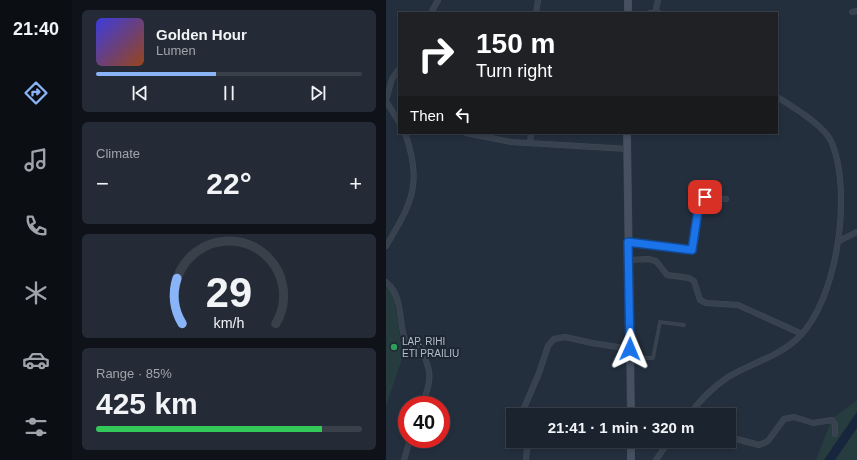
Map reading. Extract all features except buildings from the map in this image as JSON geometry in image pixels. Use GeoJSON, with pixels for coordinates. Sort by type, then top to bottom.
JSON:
{"type":"FeatureCollection","features":[{"type":"Feature","properties":{"kind":"street"},"geometry":{"type":"LineString","coordinates":[[432,12],[438,0]]}},
{"type":"Feature","properties":{"kind":"street"},"geometry":{"type":"LineString","coordinates":[[536,12],[538,0]]}},
{"type":"Feature","properties":{"kind":"street"},"geometry":{"type":"LineString","coordinates":[[628,0],[628,12]]}},
{"type":"Feature","properties":{"kind":"street"},"geometry":{"type":"LineString","coordinates":[[655,12],[658,0]]}},
{"type":"Feature","properties":{"kind":"street"},"geometry":{"type":"LineString","coordinates":[[398,70],[392,79],[386,101],[398,121]]}},
{"type":"Feature","properties":{"kind":"street"},"geometry":{"type":"LineString","coordinates":[[695,408],[707,393],[728,377],[773,356],[802,334],[822,303],[839,240],[841,190],[832,142],[819,126],[778,98]]}},
{"type":"Feature","properties":{"kind":"street"},"geometry":{"type":"LineString","coordinates":[[386,246],[409,203],[414,185],[414,168],[405,134]]}},
{"type":"Feature","properties":{"kind":"street"},"geometry":{"type":"LineString","coordinates":[[473,134],[530,143],[628,149]]}},
{"type":"Feature","properties":{"kind":"street"},"geometry":{"type":"LineString","coordinates":[[530,143],[531,134]]}},
{"type":"Feature","properties":{"kind":"street"},"geometry":{"type":"LineString","coordinates":[[627,134],[631,408]]}},
{"type":"Feature","properties":{"kind":"street"},"geometry":{"type":"LineString","coordinates":[[628,242],[692,250],[701,200],[705,197],[726,199]]}},
{"type":"Feature","properties":{"kind":"street"},"geometry":{"type":"LineString","coordinates":[[839,240],[857,232]]}},
{"type":"Feature","properties":{"kind":"street"},"geometry":{"type":"LineString","coordinates":[[630,260],[648,259],[656,261],[667,275],[689,278],[694,281],[700,300],[706,303],[738,305],[802,334]]}},
{"type":"Feature","properties":{"kind":"street"},"geometry":{"type":"LineString","coordinates":[[386,282],[395,292],[398,300],[406,340],[409,343],[425,349],[424,357],[429,369],[429,375],[424,396]]}},
{"type":"Feature","properties":{"kind":"street"},"geometry":{"type":"LineString","coordinates":[[525,408],[548,346],[554,338],[565,337],[592,344],[630,349]]}},
{"type":"Feature","properties":{"kind":"street"},"geometry":{"type":"LineString","coordinates":[[736,439],[759,445],[768,441],[784,419],[794,417],[812,423],[832,420],[835,424],[835,434]]}},
{"type":"Feature","properties":{"kind":"street"},"geometry":{"type":"LineString","coordinates":[[404,460],[407,448]]}},
{"type":"Feature","properties":{"kind":"street"},"geometry":{"type":"LineString","coordinates":[[526,448],[526,460]]}},
{"type":"Feature","properties":{"kind":"street"},"geometry":{"type":"LineString","coordinates":[[631,448],[631,460]]}},
{"type":"Feature","properties":{"kind":"street"},"geometry":{"type":"LineString","coordinates":[[656,460],[664,448]]}},
{"type":"Feature","properties":{"kind":"lane"},"geometry":{"type":"LineString","coordinates":[[630,358],[653,358],[660,322],[684,325]]}},
{"type":"Feature","properties":{"kind":"green space","name":"LAP. RIHI ETI PRAILIU"},"geometry":{"type":"Polygon","coordinates":[[[386,285],[394,296],[403,356],[386,406],[386,285]]]}},
{"type":"Feature","properties":{"kind":"green space"},"geometry":{"type":"Polygon","coordinates":[[[857,400],[857,412],[824,460],[816,460],[832,419],[857,400]]]}},
{"type":"Feature","properties":{"kind":"green space"},"geometry":{"type":"Polygon","coordinates":[[[857,428],[857,460],[834,460],[857,428]]]}},
{"type":"Feature","properties":{"kind":"water"},"geometry":{"type":"Polygon","coordinates":[[[857,412],[857,428],[835,460],[824,460],[857,412]]]}},
{"type":"Feature","properties":{"kind":"place","name":"LAP. RIHI ETI PRAILIU"},"geometry":{"type":"Point","coordinates":[394,347]}},
{"type":"Feature","properties":{"kind":"route"},"geometry":{"type":"LineString","coordinates":[[630,349],[630,260],[628,242],[690,251],[692,250],[699,204],[705,197]]}}]}
